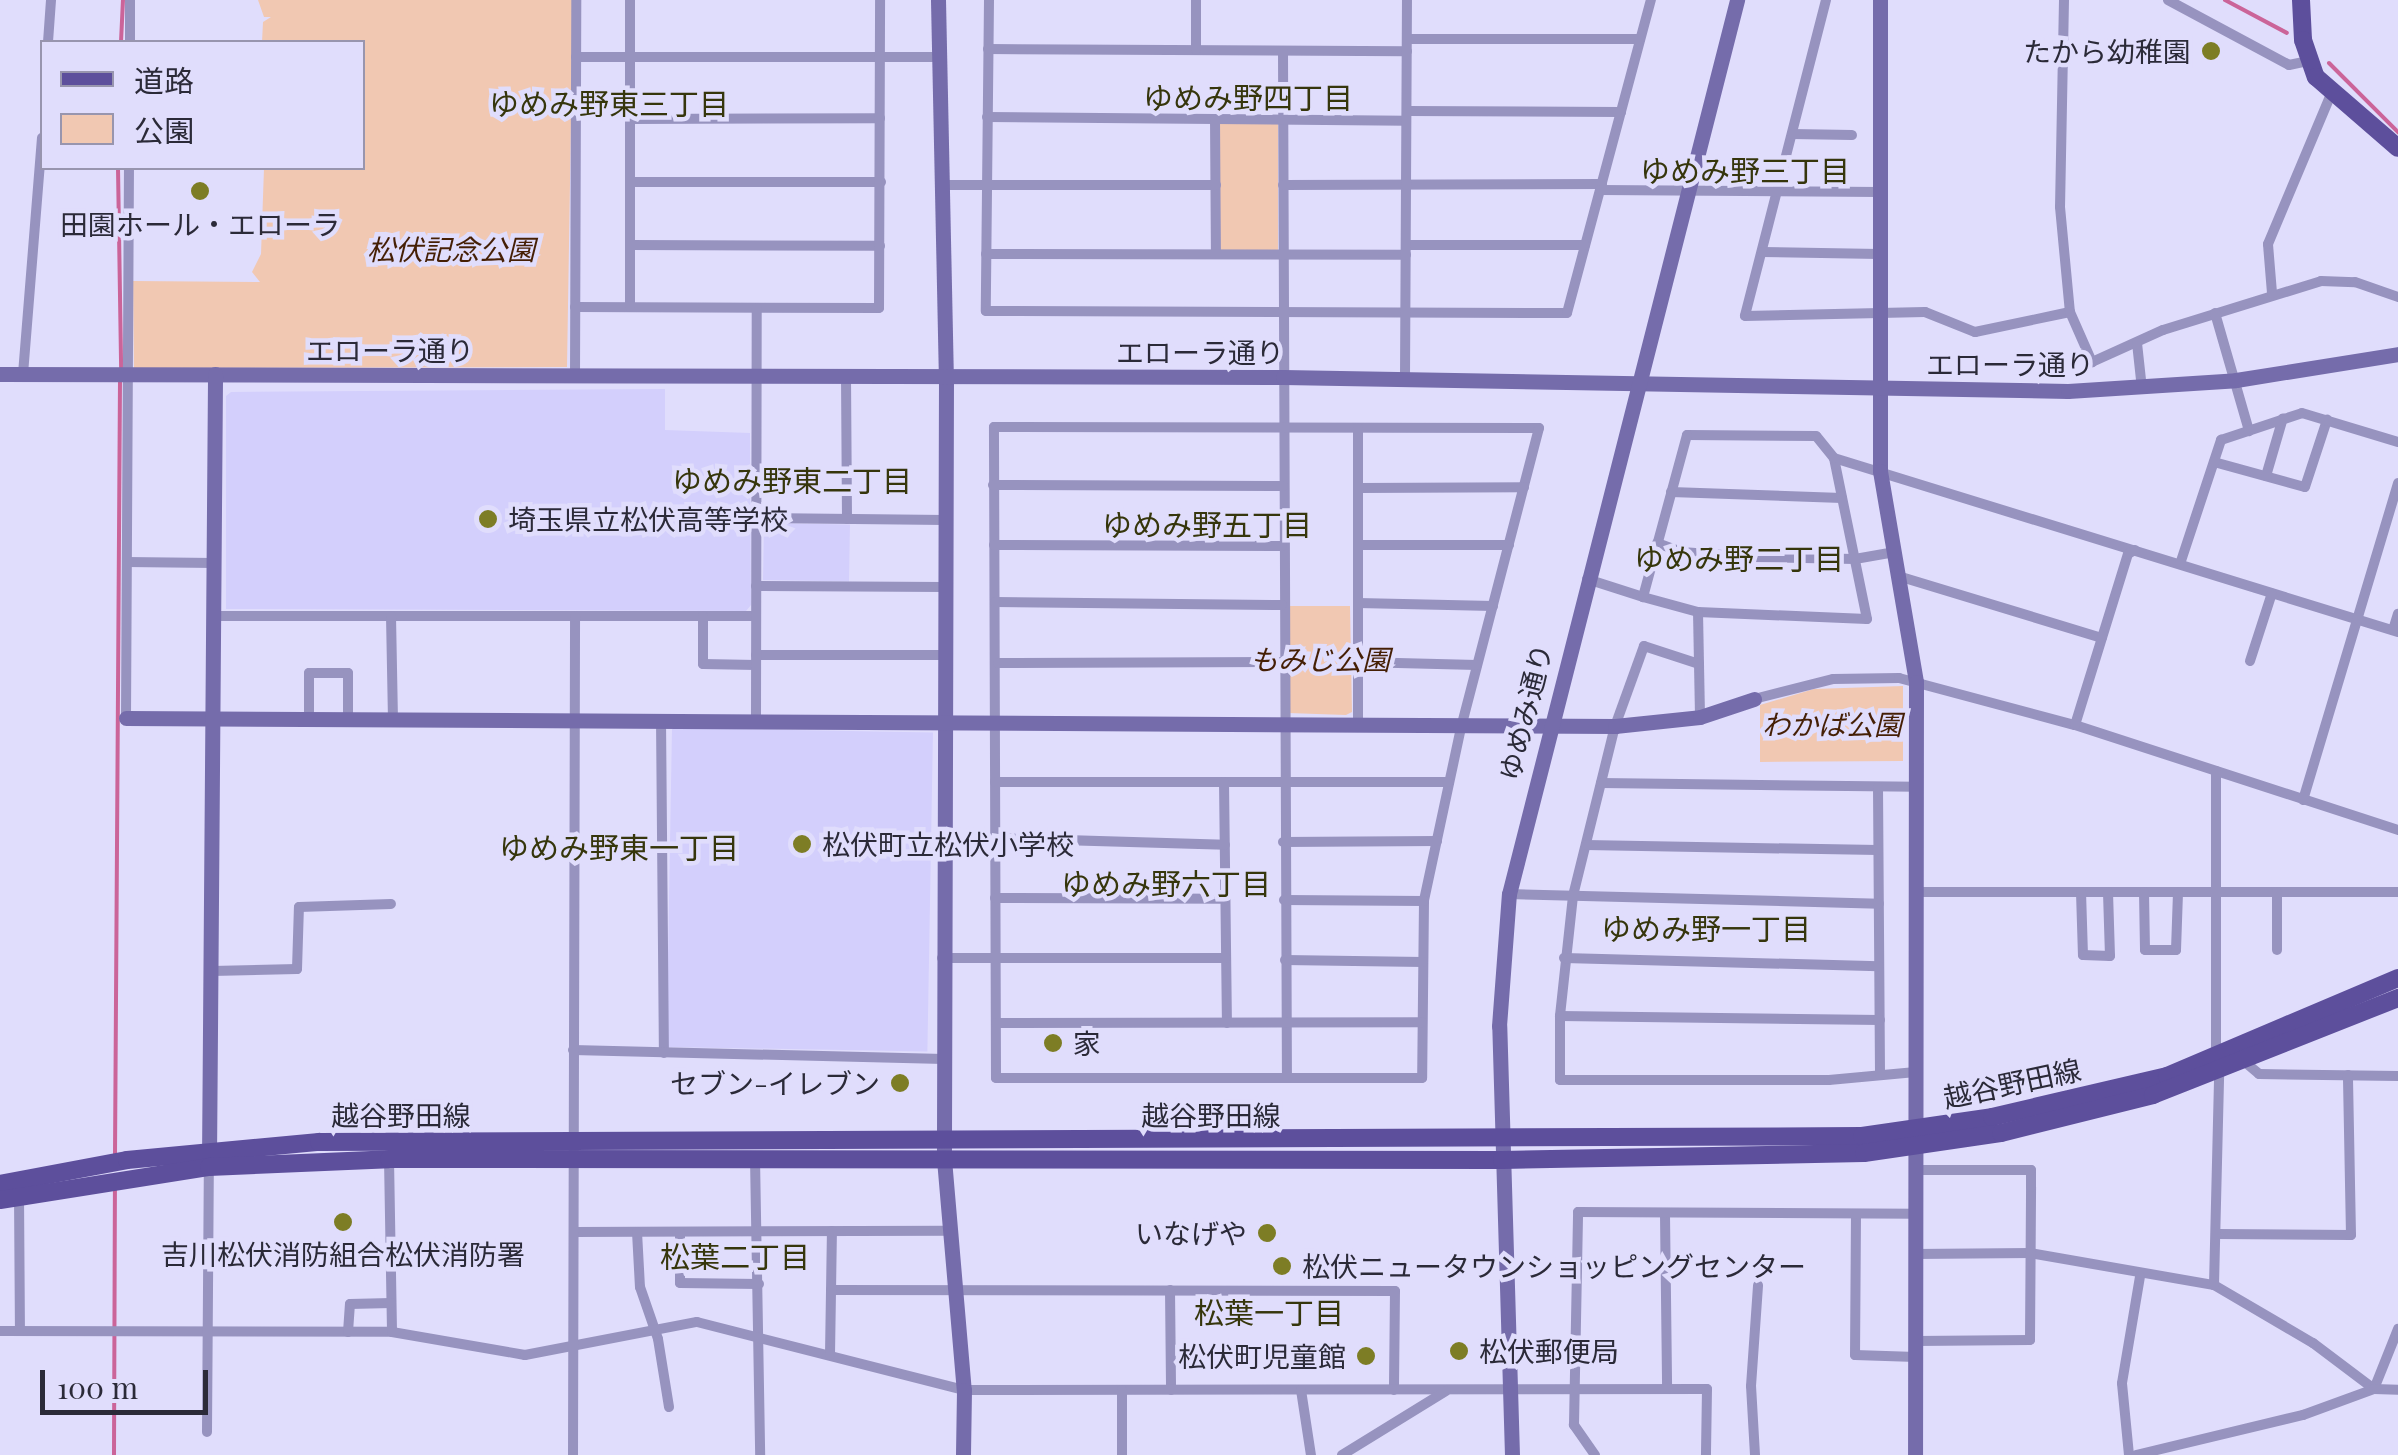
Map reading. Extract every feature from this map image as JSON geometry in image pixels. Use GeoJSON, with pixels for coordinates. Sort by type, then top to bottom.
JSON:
{"type":"FeatureCollection","features":[{"type":"Feature","properties":{"kind":"main road"},"geometry":{"type":"LineString","coordinates":[[2301,0],[2308,60],[2330,94],[2398,148]]}},
{"type":"Feature","properties":{"kind":"main road","name":"越谷野田線"},"geometry":{"type":"LineString","coordinates":[[0,1200],[209,1159],[390,1159],[573,1150],[1502,1151],[1804,1158],[1916,1138],[2066,1120],[2218,1066],[2398,978]]}},
{"type":"Feature","properties":{"kind":"main road","name":"越谷野田線"},"geometry":{"type":"LineString","coordinates":[[2218,1066],[2246,1063],[2398,998]]}},
{"type":"Feature","properties":{"kind":"main road","name":"越谷野田線"},"geometry":{"type":"LineString","coordinates":[[0,1184],[319,1142],[755,1158],[944,1150]]}},
{"type":"Feature","properties":{"kind":"street"},"geometry":{"type":"LineString","coordinates":[[48,40],[51,0]]}},
{"type":"Feature","properties":{"kind":"street"},"geometry":{"type":"LineString","coordinates":[[130,0],[130,40]]}},
{"type":"Feature","properties":{"kind":"street"},"geometry":{"type":"LineString","coordinates":[[575,375],[576,0]]}},
{"type":"Feature","properties":{"kind":"street"},"geometry":{"type":"LineString","coordinates":[[630,0],[630,307]]}},
{"type":"Feature","properties":{"kind":"street"},"geometry":{"type":"LineString","coordinates":[[575,307],[879,308],[880,0]]}},
{"type":"Feature","properties":{"kind":"street"},"geometry":{"type":"LineString","coordinates":[[938,0],[946,377],[944,1150],[964,1390],[963,1455]]}},
{"type":"Feature","properties":{"kind":"street"},"geometry":{"type":"LineString","coordinates":[[988,0],[986,311],[1567,313],[1651,0]]}},
{"type":"Feature","properties":{"kind":"street"},"geometry":{"type":"LineString","coordinates":[[1196,0],[1196,50]]}},
{"type":"Feature","properties":{"kind":"street"},"geometry":{"type":"LineString","coordinates":[[1405,378],[1407,0]]}},
{"type":"Feature","properties":{"kind":"street","name":"ゆめみ通り"},"geometry":{"type":"LineString","coordinates":[[1512,1455],[1500,980],[1509,894],[1548,724],[1737,0]]}},
{"type":"Feature","properties":{"kind":"street"},"geometry":{"type":"LineString","coordinates":[[1826,0],[1745,316],[1925,312],[1975,332],[2070,312]]}},
{"type":"Feature","properties":{"kind":"street"},"geometry":{"type":"LineString","coordinates":[[1880,0],[1880,471],[1916,682],[1915,1455]]}},
{"type":"Feature","properties":{"kind":"street"},"geometry":{"type":"LineString","coordinates":[[2064,0],[2060,188],[2070,312],[2092,362],[2216,313],[2321,281],[2355,282],[2398,297]]}},
{"type":"Feature","properties":{"kind":"street"},"geometry":{"type":"LineString","coordinates":[[2168,0],[2289,65],[2308,60]]}},
{"type":"Feature","properties":{"kind":"street"},"geometry":{"type":"LineString","coordinates":[[1407,39],[1640,39]]}},
{"type":"Feature","properties":{"kind":"street"},"geometry":{"type":"LineString","coordinates":[[988,49],[1407,52]]}},
{"type":"Feature","properties":{"kind":"street"},"geometry":{"type":"LineString","coordinates":[[1283,51],[1282,782],[1287,1078]]}},
{"type":"Feature","properties":{"kind":"street"},"geometry":{"type":"LineString","coordinates":[[576,57],[939,57]]}},
{"type":"Feature","properties":{"kind":"street"},"geometry":{"type":"LineString","coordinates":[[2272,294],[2268,244],[2330,94]]}},
{"type":"Feature","properties":{"kind":"street"},"geometry":{"type":"LineString","coordinates":[[988,117],[1283,120],[1621,112]]}},
{"type":"Feature","properties":{"kind":"street"},"geometry":{"type":"LineString","coordinates":[[630,119],[880,118]]}},
{"type":"Feature","properties":{"kind":"street"},"geometry":{"type":"LineString","coordinates":[[1215,119],[1216,254]]}},
{"type":"Feature","properties":{"kind":"street"},"geometry":{"type":"LineString","coordinates":[[1792,134],[1852,135]]}},
{"type":"Feature","properties":{"kind":"street"},"geometry":{"type":"LineString","coordinates":[[23,374],[40,163]]}},
{"type":"Feature","properties":{"kind":"street"},"geometry":{"type":"LineString","coordinates":[[129,170],[126,718],[1616,726],[1700,717],[1833,679],[1916,682],[2075,725],[2398,830]]}},
{"type":"Feature","properties":{"kind":"street"},"geometry":{"type":"LineString","coordinates":[[630,182],[880,182]]}},
{"type":"Feature","properties":{"kind":"street"},"geometry":{"type":"LineString","coordinates":[[1283,185],[1406,183],[1688,192],[1880,192]]}},
{"type":"Feature","properties":{"kind":"street"},"geometry":{"type":"LineString","coordinates":[[942,185],[1216,185]]}},
{"type":"Feature","properties":{"kind":"street"},"geometry":{"type":"LineString","coordinates":[[986,254],[1283,254],[1585,245]]}},
{"type":"Feature","properties":{"kind":"street"},"geometry":{"type":"LineString","coordinates":[[630,246],[880,246]]}},
{"type":"Feature","properties":{"kind":"street"},"geometry":{"type":"LineString","coordinates":[[1762,252],[1880,254]]}},
{"type":"Feature","properties":{"kind":"street"},"geometry":{"type":"LineString","coordinates":[[756,719],[757,308]]}},
{"type":"Feature","properties":{"kind":"street"},"geometry":{"type":"LineString","coordinates":[[2216,313],[2249,430]]}},
{"type":"Feature","properties":{"kind":"street"},"geometry":{"type":"LineString","coordinates":[[2137,342],[2142,388]]}},
{"type":"Feature","properties":{"kind":"street","name":"エローラ通り"},"geometry":{"type":"LineString","coordinates":[[0,374],[1283,377],[1879,388],[2142,388],[2236,380],[2398,354]]}},
{"type":"Feature","properties":{"kind":"street"},"geometry":{"type":"LineString","coordinates":[[208,1432],[215,374]]}},
{"type":"Feature","properties":{"kind":"street"},"geometry":{"type":"LineString","coordinates":[[846,376],[847,519]]}},
{"type":"Feature","properties":{"kind":"street"},"geometry":{"type":"LineString","coordinates":[[2180,564],[2221,440],[2302,413],[2398,442]]}},
{"type":"Feature","properties":{"kind":"street"},"geometry":{"type":"LineString","coordinates":[[2266,476],[2283,418]]}},
{"type":"Feature","properties":{"kind":"street"},"geometry":{"type":"LineString","coordinates":[[2214,462],[2305,488],[2327,420]]}},
{"type":"Feature","properties":{"kind":"street"},"geometry":{"type":"LineString","coordinates":[[994,427],[1283,428],[1539,428],[1462,723],[1424,901],[1422,1078],[996,1078],[998,663],[994,427]]}},
{"type":"Feature","properties":{"kind":"street"},"geometry":{"type":"LineString","coordinates":[[1358,428],[1358,722]]}},
{"type":"Feature","properties":{"kind":"street"},"geometry":{"type":"LineString","coordinates":[[1586,579],[1642,596],[1698,612],[1866,618],[1834,458],[1816,436],[1687,435],[1642,596]]}},
{"type":"Feature","properties":{"kind":"street"},"geometry":{"type":"LineString","coordinates":[[1834,458],[2396,631],[2398,614]]}},
{"type":"Feature","properties":{"kind":"street"},"geometry":{"type":"LineString","coordinates":[[2304,800],[2398,483]]}},
{"type":"Feature","properties":{"kind":"street"},"geometry":{"type":"LineString","coordinates":[[994,485],[1282,486]]}},
{"type":"Feature","properties":{"kind":"street"},"geometry":{"type":"LineString","coordinates":[[1358,488],[1524,487]]}},
{"type":"Feature","properties":{"kind":"street"},"geometry":{"type":"LineString","coordinates":[[1671,492],[1842,498]]}},
{"type":"Feature","properties":{"kind":"street"},"geometry":{"type":"LineString","coordinates":[[756,518],[945,520]]}},
{"type":"Feature","properties":{"kind":"street"},"geometry":{"type":"LineString","coordinates":[[1658,543],[1682,552],[1855,559],[1894,552]]}},
{"type":"Feature","properties":{"kind":"street"},"geometry":{"type":"LineString","coordinates":[[994,545],[1282,546]]}},
{"type":"Feature","properties":{"kind":"street"},"geometry":{"type":"LineString","coordinates":[[1358,545],[1508,546]]}},
{"type":"Feature","properties":{"kind":"street"},"geometry":{"type":"LineString","coordinates":[[2075,725],[2128,554],[2136,550]]}},
{"type":"Feature","properties":{"kind":"street"},"geometry":{"type":"LineString","coordinates":[[127,562],[214,563]]}},
{"type":"Feature","properties":{"kind":"street"},"geometry":{"type":"LineString","coordinates":[[1898,576],[2102,638]]}},
{"type":"Feature","properties":{"kind":"street"},"geometry":{"type":"LineString","coordinates":[[756,586],[944,587]]}},
{"type":"Feature","properties":{"kind":"street"},"geometry":{"type":"LineString","coordinates":[[2250,662],[2272,593]]}},
{"type":"Feature","properties":{"kind":"street"},"geometry":{"type":"LineString","coordinates":[[995,602],[1282,604]]}},
{"type":"Feature","properties":{"kind":"street"},"geometry":{"type":"LineString","coordinates":[[1358,603],[1493,606]]}},
{"type":"Feature","properties":{"kind":"street"},"geometry":{"type":"LineString","coordinates":[[1698,612],[1700,717]]}},
{"type":"Feature","properties":{"kind":"street"},"geometry":{"type":"LineString","coordinates":[[214,616],[756,616]]}},
{"type":"Feature","properties":{"kind":"street"},"geometry":{"type":"LineString","coordinates":[[391,616],[393,719]]}},
{"type":"Feature","properties":{"kind":"street"},"geometry":{"type":"LineString","coordinates":[[573,1455],[576,616]]}},
{"type":"Feature","properties":{"kind":"street"},"geometry":{"type":"LineString","coordinates":[[702,616],[703,664],[944,655]]}},
{"type":"Feature","properties":{"kind":"street"},"geometry":{"type":"LineString","coordinates":[[1699,664],[1644,646],[1616,726],[1573,896],[1564,958],[1560,1080],[1916,1072]]}},
{"type":"Feature","properties":{"kind":"street"},"geometry":{"type":"LineString","coordinates":[[998,663],[1282,662]]}},
{"type":"Feature","properties":{"kind":"street"},"geometry":{"type":"LineString","coordinates":[[1358,662],[1477,664]]}},
{"type":"Feature","properties":{"kind":"street"},"geometry":{"type":"LineString","coordinates":[[309,719],[309,673],[348,673],[348,719]]}},
{"type":"Feature","properties":{"kind":"street"},"geometry":{"type":"LineString","coordinates":[[662,719],[664,1053]]}},
{"type":"Feature","properties":{"kind":"street"},"geometry":{"type":"LineString","coordinates":[[2214,1285],[2218,1066],[2216,771]]}},
{"type":"Feature","properties":{"kind":"street"},"geometry":{"type":"LineString","coordinates":[[995,782],[1449,782]]}},
{"type":"Feature","properties":{"kind":"street"},"geometry":{"type":"LineString","coordinates":[[1224,782],[1227,1022]]}},
{"type":"Feature","properties":{"kind":"street"},"geometry":{"type":"LineString","coordinates":[[1601,783],[1916,788]]}},
{"type":"Feature","properties":{"kind":"street"},"geometry":{"type":"LineString","coordinates":[[1878,787],[1880,1075]]}},
{"type":"Feature","properties":{"kind":"street"},"geometry":{"type":"LineString","coordinates":[[995,838],[1224,845]]}},
{"type":"Feature","properties":{"kind":"street"},"geometry":{"type":"LineString","coordinates":[[1283,842],[1437,841]]}},
{"type":"Feature","properties":{"kind":"street"},"geometry":{"type":"LineString","coordinates":[[1586,846],[1878,850]]}},
{"type":"Feature","properties":{"kind":"street"},"geometry":{"type":"LineString","coordinates":[[1916,892],[2398,892]]}},
{"type":"Feature","properties":{"kind":"street"},"geometry":{"type":"LineString","coordinates":[[2081,892],[2083,955],[2110,956],[2108,892]]}},
{"type":"Feature","properties":{"kind":"street"},"geometry":{"type":"LineString","coordinates":[[2144,892],[2145,950],[2176,950],[2178,892]]}},
{"type":"Feature","properties":{"kind":"street"},"geometry":{"type":"LineString","coordinates":[[2277,892],[2277,950]]}},
{"type":"Feature","properties":{"kind":"street"},"geometry":{"type":"LineString","coordinates":[[1509,894],[1879,904]]}},
{"type":"Feature","properties":{"kind":"street"},"geometry":{"type":"LineString","coordinates":[[996,898],[1225,899]]}},
{"type":"Feature","properties":{"kind":"street"},"geometry":{"type":"LineString","coordinates":[[1284,900],[1424,901]]}},
{"type":"Feature","properties":{"kind":"street"},"geometry":{"type":"LineString","coordinates":[[212,971],[298,969],[299,907],[391,904]]}},
{"type":"Feature","properties":{"kind":"street"},"geometry":{"type":"LineString","coordinates":[[942,958],[1226,958]]}},
{"type":"Feature","properties":{"kind":"street"},"geometry":{"type":"LineString","coordinates":[[1564,958],[1880,966]]}},
{"type":"Feature","properties":{"kind":"street"},"geometry":{"type":"LineString","coordinates":[[1285,960],[1423,962]]}},
{"type":"Feature","properties":{"kind":"street"},"geometry":{"type":"LineString","coordinates":[[1560,1016],[1880,1020]]}},
{"type":"Feature","properties":{"kind":"street"},"geometry":{"type":"LineString","coordinates":[[996,1023],[1422,1022]]}},
{"type":"Feature","properties":{"kind":"street"},"geometry":{"type":"LineString","coordinates":[[573,1050],[944,1059]]}},
{"type":"Feature","properties":{"kind":"street"},"geometry":{"type":"LineString","coordinates":[[2246,1063],[2259,1074],[2398,1076]]}},
{"type":"Feature","properties":{"kind":"street"},"geometry":{"type":"LineString","coordinates":[[2217,1234],[2351,1235],[2348,1075]]}},
{"type":"Feature","properties":{"kind":"street"},"geometry":{"type":"LineString","coordinates":[[755,1158],[760,1455]]}},
{"type":"Feature","properties":{"kind":"street"},"geometry":{"type":"LineString","coordinates":[[390,1159],[392,1332]]}},
{"type":"Feature","properties":{"kind":"street"},"geometry":{"type":"LineString","coordinates":[[1856,1214],[1856,1355],[2030,1340],[2031,1170],[1916,1170]]}},
{"type":"Feature","properties":{"kind":"street"},"geometry":{"type":"LineString","coordinates":[[20,1195],[20,1331]]}},
{"type":"Feature","properties":{"kind":"street"},"geometry":{"type":"LineString","coordinates":[[1595,1455],[1574,1426],[1578,1212],[1916,1214]]}},
{"type":"Feature","properties":{"kind":"street"},"geometry":{"type":"LineString","coordinates":[[1665,1215],[1667,1386]]}},
{"type":"Feature","properties":{"kind":"street"},"geometry":{"type":"LineString","coordinates":[[830,1354],[832,1231]]}},
{"type":"Feature","properties":{"kind":"street"},"geometry":{"type":"LineString","coordinates":[[574,1232],[950,1231]]}},
{"type":"Feature","properties":{"kind":"street"},"geometry":{"type":"LineString","coordinates":[[637,1232],[640,1288],[655,1330],[669,1407]]}},
{"type":"Feature","properties":{"kind":"street"},"geometry":{"type":"LineString","coordinates":[[680,1232],[680,1283],[759,1284]]}},
{"type":"Feature","properties":{"kind":"street"},"geometry":{"type":"LineString","coordinates":[[1916,1254],[2030,1253],[2140,1276],[2214,1285],[2312,1343],[2374,1389]]}},
{"type":"Feature","properties":{"kind":"street"},"geometry":{"type":"LineString","coordinates":[[2140,1276],[2122,1384],[2132,1455],[2303,1415],[2374,1389],[2398,1390]]}},
{"type":"Feature","properties":{"kind":"street"},"geometry":{"type":"LineString","coordinates":[[1755,1455],[1751,1386],[1758,1285]]}},
{"type":"Feature","properties":{"kind":"street"},"geometry":{"type":"LineString","coordinates":[[831,1290],[1395,1291],[1394,1390]]}},
{"type":"Feature","properties":{"kind":"street"},"geometry":{"type":"LineString","coordinates":[[1170,1290],[1171,1390]]}},
{"type":"Feature","properties":{"kind":"street"},"geometry":{"type":"LineString","coordinates":[[348,1332],[350,1304],[391,1303]]}},
{"type":"Feature","properties":{"kind":"street"},"geometry":{"type":"LineString","coordinates":[[0,1331],[392,1332],[525,1355],[576,1350],[698,1322],[964,1390],[1510,1390],[1667,1386],[1708,1389],[1706,1455]]}},
{"type":"Feature","properties":{"kind":"street"},"geometry":{"type":"LineString","coordinates":[[2374,1389],[2398,1329]]}},
{"type":"Feature","properties":{"kind":"street"},"geometry":{"type":"LineString","coordinates":[[1122,1390],[1122,1455]]}},
{"type":"Feature","properties":{"kind":"street"},"geometry":{"type":"LineString","coordinates":[[1301,1390],[1311,1455]]}},
{"type":"Feature","properties":{"kind":"street"},"geometry":{"type":"LineString","coordinates":[[1342,1455],[1446,1390]]}},
{"type":"Feature","properties":{"kind":"shaded area","name":"埼玉県立松伏高等学校"},"geometry":{"type":"Polygon","coordinates":[[[665,389],[665,430],[750,433],[751,605],[746,611],[226,609],[226,396],[231,392],[665,389]]]}},
{"type":"Feature","properties":{"kind":"shaded area"},"geometry":{"type":"Polygon","coordinates":[[[764,523],[850,525],[849,581],[763,580],[764,523]]]}},
{"type":"Feature","properties":{"kind":"shaded area","name":"松伏町立松伏小学校"},"geometry":{"type":"Polygon","coordinates":[[[672,728],[933,733],[927,1052],[666,1047],[672,728]]]}},
{"type":"Feature","properties":{"kind":"green space","name":"松伏記念公園"},"geometry":{"type":"Polygon","coordinates":[[[258,0],[573,0],[567,367],[134,368],[133,281],[260,282],[252,272],[261,254],[264,170],[365,170],[365,40],[262,40],[263,22],[271,17],[264,17],[258,0]]]}},
{"type":"Feature","properties":{"kind":"green space"},"geometry":{"type":"Polygon","coordinates":[[[1220,124],[1278,124],[1278,250],[1220,250],[1220,124]]]}},
{"type":"Feature","properties":{"kind":"green space","name":"もみじ公園"},"geometry":{"type":"Polygon","coordinates":[[[1289,606],[1350,606],[1352,712],[1288,713],[1289,606]]]}},
{"type":"Feature","properties":{"kind":"green space","name":"わかば公園"},"geometry":{"type":"Polygon","coordinates":[[[1903,686],[1903,761],[1760,762],[1760,705],[1814,689],[1903,686]]]}},
{"type":"Feature","properties":{"kind":"waterway"},"geometry":{"type":"LineString","coordinates":[[121,40],[123,0]]}},
{"type":"Feature","properties":{"kind":"waterway"},"geometry":{"type":"LineString","coordinates":[[2225,0],[2287,33]]}},
{"type":"Feature","properties":{"kind":"waterway"},"geometry":{"type":"LineString","coordinates":[[2329,63],[2398,132]]}},
{"type":"Feature","properties":{"kind":"waterway"},"geometry":{"type":"LineString","coordinates":[[118,170],[121,370]]}},
{"type":"Feature","properties":{"kind":"waterway"},"geometry":{"type":"LineString","coordinates":[[115,1155],[120,380]]}},
{"type":"Feature","properties":{"kind":"waterway"},"geometry":{"type":"LineString","coordinates":[[114,1455],[115,1190]]}},
{"type":"Feature","properties":{"kind":"place","name":"たから幼稚園"},"geometry":{"type":"Point","coordinates":[2211,51]}},
{"type":"Feature","properties":{"kind":"place","name":"田園ホール・エローラ"},"geometry":{"type":"Point","coordinates":[200,191]}},
{"type":"Feature","properties":{"kind":"place","name":"埼玉県立松伏高等学校"},"geometry":{"type":"Point","coordinates":[488,519]}},
{"type":"Feature","properties":{"kind":"place","name":"松伏町立松伏小学校"},"geometry":{"type":"Point","coordinates":[802,844]}},
{"type":"Feature","properties":{"kind":"place","name":"家"},"geometry":{"type":"Point","coordinates":[1053,1043]}},
{"type":"Feature","properties":{"kind":"place","name":"セブン-イレブン"},"geometry":{"type":"Point","coordinates":[900,1083]}},
{"type":"Feature","properties":{"kind":"place","name":"吉川松伏消防組合松伏消防署"},"geometry":{"type":"Point","coordinates":[343,1222]}},
{"type":"Feature","properties":{"kind":"place","name":"いなげや"},"geometry":{"type":"Point","coordinates":[1267,1233]}},
{"type":"Feature","properties":{"kind":"place","name":"松伏ニュータウンショッピングセンター"},"geometry":{"type":"Point","coordinates":[1282,1266]}},
{"type":"Feature","properties":{"kind":"place","name":"松伏郵便局"},"geometry":{"type":"Point","coordinates":[1459,1351]}},
{"type":"Feature","properties":{"kind":"place","name":"松伏町児童館"},"geometry":{"type":"Point","coordinates":[1366,1356]}},
{"type":"Feature","properties":{"kind":"district","name":"ゆめみ野四丁目"},"geometry":{"type":"Point","coordinates":[1248,97]}},
{"type":"Feature","properties":{"kind":"district","name":"ゆめみ野東三丁目"},"geometry":{"type":"Point","coordinates":[609,103]}},
{"type":"Feature","properties":{"kind":"district","name":"ゆめみ野三丁目"},"geometry":{"type":"Point","coordinates":[1745,170]}},
{"type":"Feature","properties":{"kind":"district","name":"ゆめみ野東二丁目"},"geometry":{"type":"Point","coordinates":[792,480]}},
{"type":"Feature","properties":{"kind":"district","name":"ゆめみ野五丁目"},"geometry":{"type":"Point","coordinates":[1207,524]}},
{"type":"Feature","properties":{"kind":"district","name":"ゆめみ野二丁目"},"geometry":{"type":"Point","coordinates":[1739,558]}},
{"type":"Feature","properties":{"kind":"district","name":"ゆめみ野東一丁目"},"geometry":{"type":"Point","coordinates":[619,847]}},
{"type":"Feature","properties":{"kind":"district","name":"ゆめみ野六丁目"},"geometry":{"type":"Point","coordinates":[1166,883]}},
{"type":"Feature","properties":{"kind":"district","name":"ゆめみ野一丁目"},"geometry":{"type":"Point","coordinates":[1706,928]}},
{"type":"Feature","properties":{"kind":"district","name":"松葉二丁目"},"geometry":{"type":"Point","coordinates":[735,1256]}},
{"type":"Feature","properties":{"kind":"district","name":"松葉一丁目"},"geometry":{"type":"Point","coordinates":[1269,1312]}}]}
